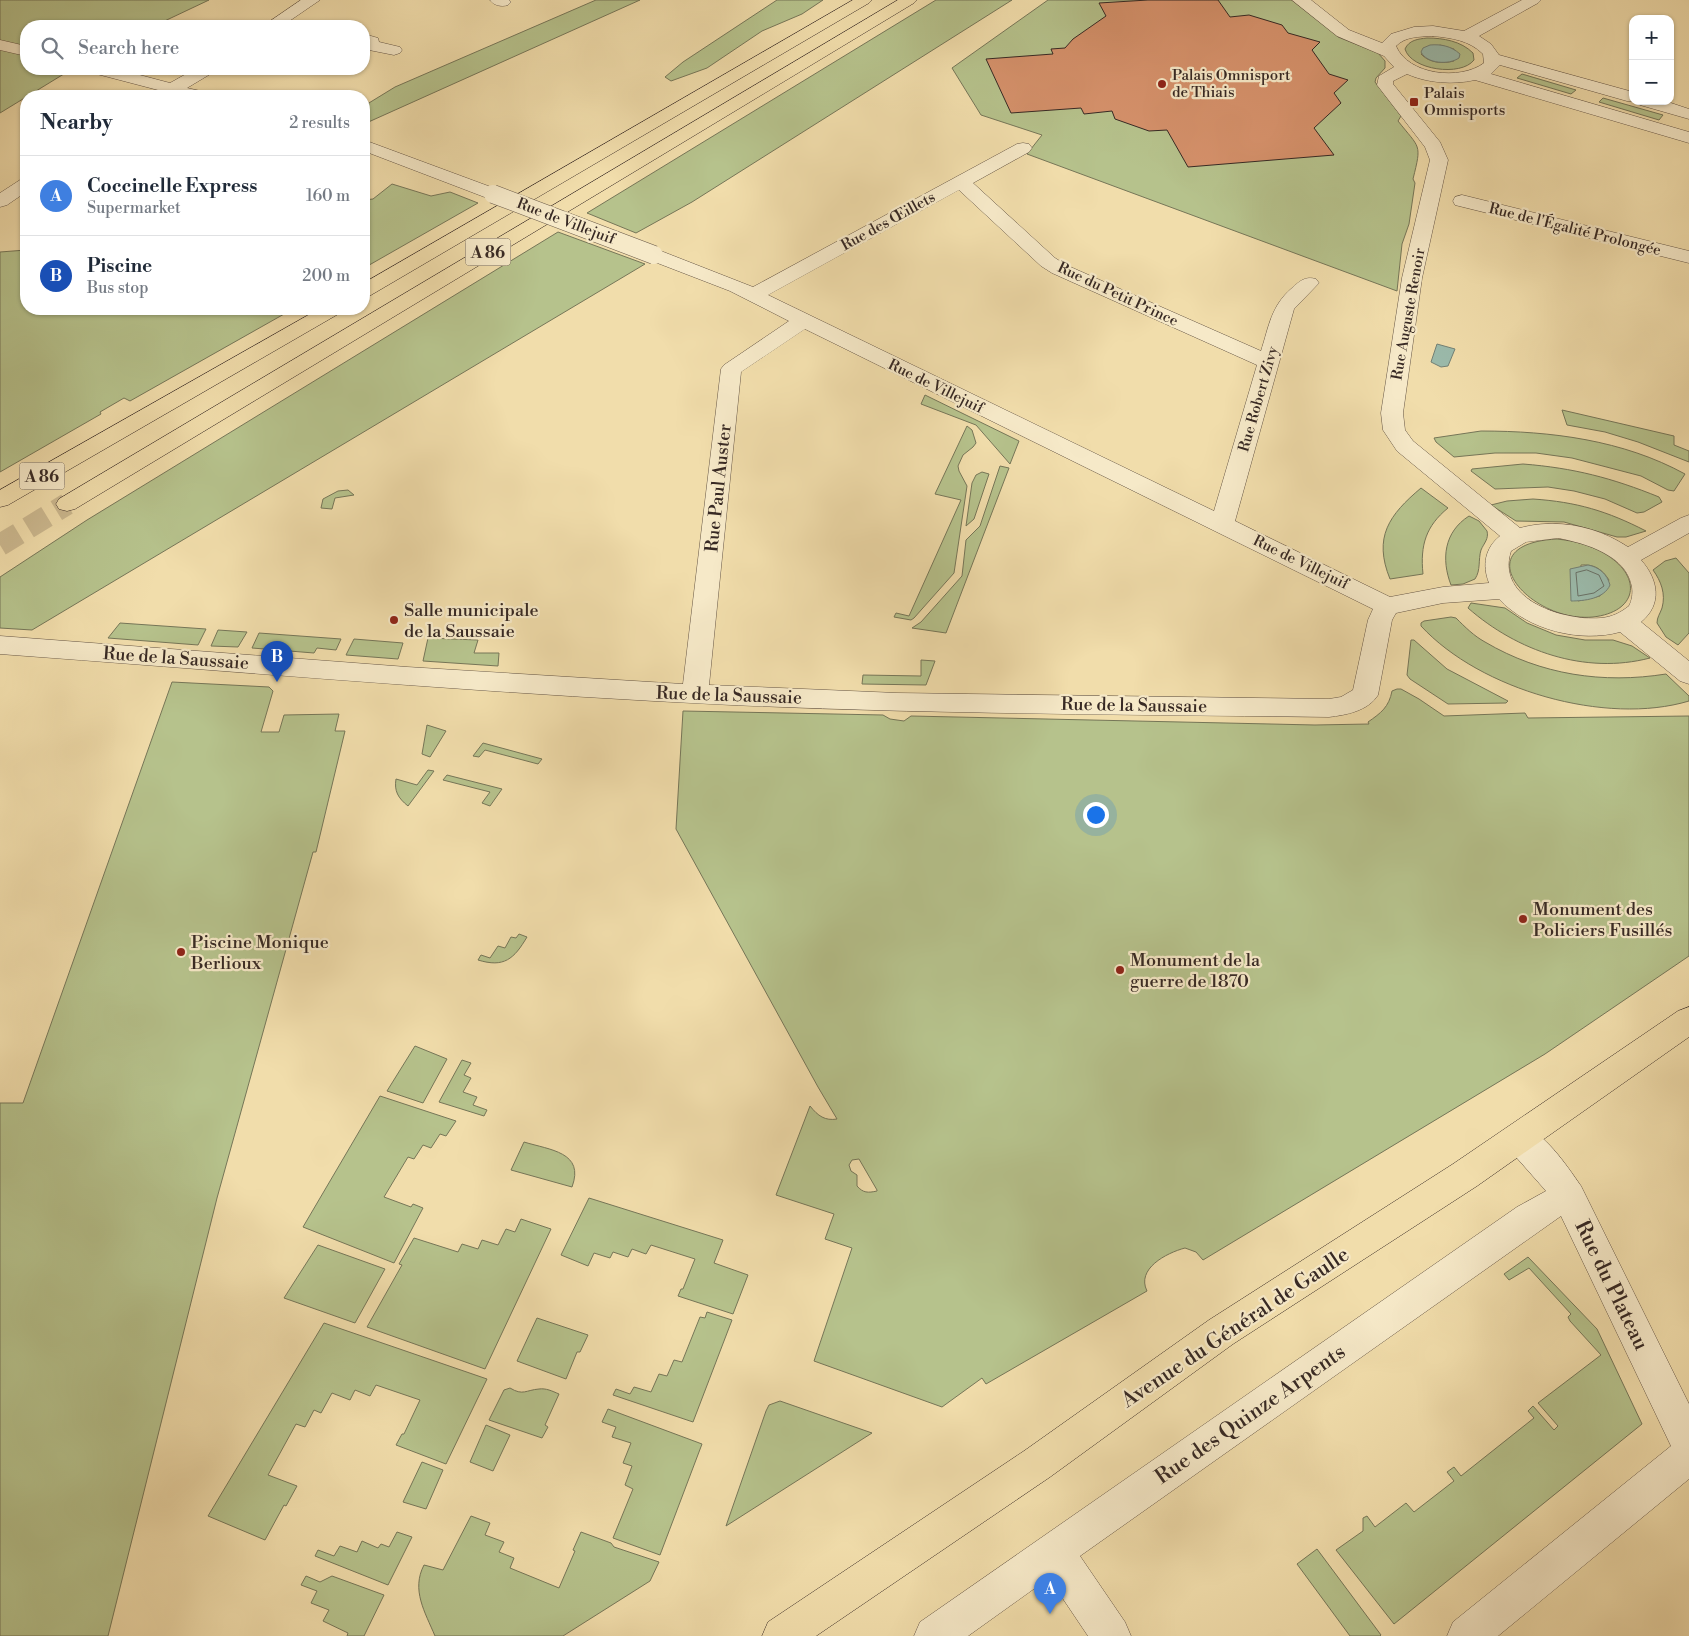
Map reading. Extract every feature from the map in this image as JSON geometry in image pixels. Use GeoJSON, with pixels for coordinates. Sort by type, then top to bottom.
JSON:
{"type":"FeatureCollection","features":[{"type":"Feature","properties":{"kind":"main road","name":"A 86"},"geometry":{"type":"LineString","coordinates":[[370,288],[864,0]]}},
{"type":"Feature","properties":{"kind":"main road","name":"A 86"},"geometry":{"type":"LineString","coordinates":[[67,504],[909,0]]}},
{"type":"Feature","properties":{"kind":"main road","name":"A 86"},"geometry":{"type":"LineString","coordinates":[[0,500],[323,315]]}},
{"type":"Feature","properties":{"kind":"main road","name":"Avenue du Général de Gaulle"},"geometry":{"type":"LineString","coordinates":[[782,1636],[1037,1464],[1221,1332],[1519,1138],[1689,1020]]}},
{"type":"Feature","properties":{"kind":"street"},"geometry":{"type":"LineString","coordinates":[[282,20],[312,0]]}},
{"type":"Feature","properties":{"kind":"street"},"geometry":{"type":"LineString","coordinates":[[1300,0],[1312,7],[1343,33],[1389,52]]}},
{"type":"Feature","properties":{"kind":"street"},"geometry":{"type":"LineString","coordinates":[[1466,37],[1533,0]]}},
{"type":"Feature","properties":{"kind":"street"},"geometry":{"type":"LineString","coordinates":[[1493,58],[1490,68],[1477,75],[1460,78],[1440,77],[1407,68],[1392,58],[1388,46],[1397,37],[1412,33],[1433,31],[1466,37],[1487,49],[1493,58],[1629,96]]}},
{"type":"Feature","properties":{"kind":"street"},"geometry":{"type":"LineString","coordinates":[[0,45],[20,50]]}},
{"type":"Feature","properties":{"kind":"street"},"geometry":{"type":"LineString","coordinates":[[370,46],[394,50]]}},
{"type":"Feature","properties":{"kind":"street","name":"Rue Auguste Renoir"},"geometry":{"type":"LineString","coordinates":[[1407,68],[1388,76],[1384,80],[1385,85],[1434,146],[1439,160],[1412,278],[1392,424],[1396,436],[1405,446],[1516,537]]}},
{"type":"Feature","properties":{"kind":"street"},"geometry":{"type":"LineString","coordinates":[[117,75],[159,90]]}},
{"type":"Feature","properties":{"kind":"street"},"geometry":{"type":"LineString","coordinates":[[172,90],[196,75]]}},
{"type":"Feature","properties":{"kind":"street"},"geometry":{"type":"LineString","coordinates":[[1477,75],[1689,138]]}},
{"type":"Feature","properties":{"kind":"street"},"geometry":{"type":"LineString","coordinates":[[1659,105],[1689,114]]}},
{"type":"Feature","properties":{"kind":"street","name":"Rue de Villejuif"},"geometry":{"type":"LineString","coordinates":[[370,147],[654,255],[753,295],[1354,588],[1387,606]]}},
{"type":"Feature","properties":{"kind":"street","name":"Rue des Œillets"},"geometry":{"type":"LineString","coordinates":[[753,295],[1023,148]]}},
{"type":"Feature","properties":{"kind":"street","name":"Rue du Petit Prince"},"geometry":{"type":"LineString","coordinates":[[961,182],[1048,262],[1059,269],[1268,362]]}},
{"type":"Feature","properties":{"kind":"street"},"geometry":{"type":"LineString","coordinates":[[0,201],[20,188]]}},
{"type":"Feature","properties":{"kind":"street","name":"Rue de l'Égalité Prolongée"},"geometry":{"type":"LineString","coordinates":[[1462,200],[1689,256]]}},
{"type":"Feature","properties":{"kind":"street","name":"Rue Robert Zivy"},"geometry":{"type":"LineString","coordinates":[[1222,525],[1286,305],[1310,283]]}},
{"type":"Feature","properties":{"kind":"street","name":"Rue Paul Auster"},"geometry":{"type":"LineString","coordinates":[[695,694],[731,369],[804,320]]}},
{"type":"Feature","properties":{"kind":"street"},"geometry":{"type":"LineString","coordinates":[[1627,558],[1689,523]]}},
{"type":"Feature","properties":{"kind":"street"},"geometry":{"type":"LineString","coordinates":[[1558,530],[1583,535],[1607,544],[1627,558],[1640,574],[1646,590],[1643,606],[1632,618],[1625,622],[1612,626],[1590,628],[1565,625],[1541,616],[1520,604],[1505,590],[1497,574],[1496,559],[1503,546],[1516,537],[1534,531],[1558,530]]}},
{"type":"Feature","properties":{"kind":"street"},"geometry":{"type":"LineString","coordinates":[[1387,606],[1443,595],[1505,590]]}},
{"type":"Feature","properties":{"kind":"street","name":"Rue de la Saussaie"},"geometry":{"type":"LineString","coordinates":[[0,644],[407,676],[695,694],[897,702],[1324,708],[1341,706],[1357,701],[1367,692],[1380,620],[1387,606]]}},
{"type":"Feature","properties":{"kind":"street"},"geometry":{"type":"LineString","coordinates":[[1625,622],[1689,675]]}},
{"type":"Feature","properties":{"kind":"street","name":"Rue du Plateau"},"geometry":{"type":"LineString","coordinates":[[1519,1138],[1552,1172],[1569,1197],[1689,1443]]}},
{"type":"Feature","properties":{"kind":"street","name":"Rue des Quinze Arpents"},"geometry":{"type":"LineString","coordinates":[[934,1636],[1529,1218],[1551,1204],[1569,1197]]}},
{"type":"Feature","properties":{"kind":"street"},"geometry":{"type":"LineString","coordinates":[[1467,1636],[1689,1456]]}},
{"type":"Feature","properties":{"kind":"street"},"geometry":{"type":"LineString","coordinates":[[1054,1551],[1111,1636]]}},
{"type":"Feature","properties":{"kind":"green space"},"geometry":{"type":"Polygon","coordinates":[[[0,0],[209,0],[167,20],[20,20],[20,75],[62,75],[38,90],[20,90],[20,101],[0,113],[0,0]]]}},
{"type":"Feature","properties":{"kind":"green space"},"geometry":{"type":"Polygon","coordinates":[[[596,0],[640,0],[370,121],[370,102],[395,87],[596,0]]]}},
{"type":"Feature","properties":{"kind":"green space"},"geometry":{"type":"Polygon","coordinates":[[[777,0],[823,0],[802,14],[762,31],[707,68],[671,81],[665,77],[683,62],[777,0]]]}},
{"type":"Feature","properties":{"kind":"green space"},"geometry":{"type":"Polygon","coordinates":[[[936,0],[1012,0],[692,202],[636,233],[587,213],[936,0]]]}},
{"type":"Feature","properties":{"kind":"green space"},"geometry":{"type":"Polygon","coordinates":[[[1048,0],[1296,0],[1322,19],[1338,37],[1378,53],[1385,61],[1385,68],[1376,78],[1375,82],[1401,116],[1398,121],[1415,142],[1418,152],[1413,179],[1415,183],[1409,224],[1402,244],[1397,291],[1027,154],[1042,135],[981,115],[952,68],[1048,0]]]}},
{"type":"Feature","properties":{"kind":"green space"},"geometry":{"type":"Polygon","coordinates":[[[1427,38],[1457,43],[1473,53],[1474,60],[1468,65],[1448,70],[1437,69],[1416,62],[1405,49],[1411,42],[1427,38]],[[1440,45],[1421,54],[1432,61],[1450,62],[1454,61],[1454,49],[1440,45]]]}},
{"type":"Feature","properties":{"kind":"green space"},"geometry":{"type":"Polygon","coordinates":[[[1522,74],[1576,90],[1571,94],[1517,78],[1522,74]]]}},
{"type":"Feature","properties":{"kind":"green space"},"geometry":{"type":"Polygon","coordinates":[[[1603,98],[1663,115],[1659,120],[1599,102],[1603,98]]]}},
{"type":"Feature","properties":{"kind":"green space"},"geometry":{"type":"Polygon","coordinates":[[[392,184],[431,196],[450,192],[478,203],[370,265],[370,199],[392,184]]]}},
{"type":"Feature","properties":{"kind":"green space"},"geometry":{"type":"Polygon","coordinates":[[[558,232],[645,264],[32,630],[0,628],[0,577],[87,520],[558,232]]]}},
{"type":"Feature","properties":{"kind":"green space"},"geometry":{"type":"Polygon","coordinates":[[[20,250],[20,315],[282,315],[130,401],[124,398],[100,412],[101,414],[0,472],[0,252],[20,250]]]}},
{"type":"Feature","properties":{"kind":"green space"},"geometry":{"type":"Polygon","coordinates":[[[925,395],[1019,441],[1010,464],[976,425],[921,404],[925,395]]]}},
{"type":"Feature","properties":{"kind":"green space"},"geometry":{"type":"Polygon","coordinates":[[[1562,410],[1674,436],[1674,445],[1689,451],[1689,462],[1638,442],[1605,432],[1567,425],[1562,410]]]}},
{"type":"Feature","properties":{"kind":"green space"},"geometry":{"type":"Polygon","coordinates":[[[967,426],[972,430],[976,443],[963,455],[958,466],[967,486],[954,573],[914,618],[911,620],[894,617],[896,613],[909,616],[961,500],[935,494],[967,426]]]}},
{"type":"Feature","properties":{"kind":"green space"},"geometry":{"type":"Polygon","coordinates":[[[1481,431],[1534,433],[1612,445],[1661,462],[1685,474],[1674,491],[1668,490],[1641,476],[1572,458],[1536,453],[1495,453],[1454,457],[1436,442],[1434,438],[1481,431]]]}},
{"type":"Feature","properties":{"kind":"green space"},"geometry":{"type":"Polygon","coordinates":[[[1523,464],[1559,468],[1609,479],[1659,497],[1662,502],[1644,512],[1637,513],[1605,499],[1574,491],[1548,487],[1495,489],[1471,471],[1472,469],[1523,464]]]}},
{"type":"Feature","properties":{"kind":"green space"},"geometry":{"type":"Polygon","coordinates":[[[1000,466],[1009,468],[946,633],[912,628],[921,622],[962,576],[966,540],[980,526],[1000,466]]]}},
{"type":"Feature","properties":{"kind":"green space"},"geometry":{"type":"Polygon","coordinates":[[[982,472],[989,474],[974,519],[966,526],[972,483],[976,475],[982,472]]]}},
{"type":"Feature","properties":{"kind":"green space"},"geometry":{"type":"Polygon","coordinates":[[[1421,488],[1448,508],[1434,522],[1426,537],[1422,564],[1423,574],[1390,579],[1383,551],[1387,528],[1400,508],[1421,488]]]}},
{"type":"Feature","properties":{"kind":"green space"},"geometry":{"type":"Polygon","coordinates":[[[348,490],[354,495],[335,498],[332,509],[321,508],[323,499],[338,491],[348,490]]]}},
{"type":"Feature","properties":{"kind":"green space"},"geometry":{"type":"Polygon","coordinates":[[[1533,499],[1578,505],[1605,513],[1646,531],[1626,537],[1617,537],[1564,522],[1516,521],[1491,505],[1507,501],[1533,499]]]}},
{"type":"Feature","properties":{"kind":"green space"},"geometry":{"type":"Polygon","coordinates":[[[1469,516],[1479,521],[1487,531],[1487,539],[1481,550],[1478,572],[1475,579],[1463,584],[1451,585],[1446,566],[1447,547],[1454,530],[1469,516]]]}},
{"type":"Feature","properties":{"kind":"green space"},"geometry":{"type":"Polygon","coordinates":[[[1557,539],[1577,542],[1607,555],[1619,564],[1630,583],[1630,593],[1626,601],[1619,608],[1608,614],[1593,617],[1569,616],[1547,608],[1528,596],[1515,582],[1510,567],[1514,554],[1529,544],[1557,539]],[[1581,565],[1578,601],[1600,596],[1609,580],[1597,568],[1590,565],[1581,565]]]}},
{"type":"Feature","properties":{"kind":"green space"},"geometry":{"type":"Polygon","coordinates":[[[1676,558],[1689,573],[1689,633],[1678,645],[1666,637],[1657,623],[1663,603],[1663,593],[1653,570],[1665,561],[1676,558]]]}},
{"type":"Feature","properties":{"kind":"green space"},"geometry":{"type":"Polygon","coordinates":[[[1471,603],[1505,608],[1527,623],[1556,635],[1585,640],[1613,640],[1632,646],[1650,658],[1626,662],[1601,663],[1553,656],[1508,636],[1487,623],[1468,608],[1471,603]]]}},
{"type":"Feature","properties":{"kind":"green space"},"geometry":{"type":"Polygon","coordinates":[[[1456,618],[1481,640],[1506,653],[1550,669],[1596,677],[1619,678],[1666,674],[1689,696],[1689,701],[1656,708],[1620,709],[1583,705],[1546,697],[1510,684],[1476,668],[1446,649],[1421,626],[1421,623],[1424,621],[1456,618]]]}},
{"type":"Feature","properties":{"kind":"green space"},"geometry":{"type":"Polygon","coordinates":[[[120,623],[206,629],[198,645],[108,638],[120,623]]]}},
{"type":"Feature","properties":{"kind":"green space"},"geometry":{"type":"Polygon","coordinates":[[[218,630],[247,632],[238,647],[211,646],[218,630]]]}},
{"type":"Feature","properties":{"kind":"green space"},"geometry":{"type":"Polygon","coordinates":[[[259,633],[341,639],[336,650],[317,648],[314,653],[252,648],[259,633]]]}},
{"type":"Feature","properties":{"kind":"green space"},"geometry":{"type":"Polygon","coordinates":[[[428,638],[478,640],[474,653],[499,653],[498,666],[423,661],[428,638]]]}},
{"type":"Feature","properties":{"kind":"green space"},"geometry":{"type":"Polygon","coordinates":[[[354,639],[403,643],[398,659],[346,655],[354,639]]]}},
{"type":"Feature","properties":{"kind":"green space"},"geometry":{"type":"Polygon","coordinates":[[[1411,640],[1414,640],[1447,669],[1508,701],[1506,703],[1448,704],[1410,679],[1407,675],[1411,640]]]}},
{"type":"Feature","properties":{"kind":"green space"},"geometry":{"type":"Polygon","coordinates":[[[921,660],[935,661],[926,685],[862,684],[863,675],[921,676],[921,660]]]}},
{"type":"Feature","properties":{"kind":"green space"},"geometry":{"type":"Polygon","coordinates":[[[172,682],[269,687],[273,691],[261,732],[279,732],[284,715],[339,714],[335,731],[345,731],[316,852],[313,852],[217,1198],[108,1636],[0,1636],[0,1103],[23,1103],[172,682]]]}},
{"type":"Feature","properties":{"kind":"green space"},"geometry":{"type":"Polygon","coordinates":[[[1401,689],[1444,716],[1525,713],[1528,718],[1689,716],[1689,956],[1545,1054],[1203,1260],[1196,1252],[1185,1248],[1162,1258],[1149,1269],[1145,1283],[1147,1291],[986,1384],[982,1378],[942,1407],[814,1361],[852,1248],[825,1239],[834,1214],[776,1195],[810,1106],[822,1117],[837,1119],[676,829],[683,711],[883,715],[890,719],[904,721],[911,716],[1315,725],[1369,724],[1368,722],[1387,705],[1392,691],[1401,689]],[[859,1159],[852,1160],[849,1165],[851,1171],[857,1175],[857,1186],[866,1192],[877,1190],[859,1159]]]}},
{"type":"Feature","properties":{"kind":"green space"},"geometry":{"type":"Polygon","coordinates":[[[427,725],[446,731],[430,757],[422,754],[427,725]]]}},
{"type":"Feature","properties":{"kind":"green space"},"geometry":{"type":"Polygon","coordinates":[[[483,743],[542,759],[538,764],[485,750],[479,757],[473,756],[483,743]]]}},
{"type":"Feature","properties":{"kind":"green space"},"geometry":{"type":"Polygon","coordinates":[[[428,770],[434,771],[408,806],[398,794],[396,779],[417,785],[428,770]]]}},
{"type":"Feature","properties":{"kind":"green space"},"geometry":{"type":"Polygon","coordinates":[[[447,775],[502,789],[490,806],[482,803],[490,792],[443,780],[447,775]]]}},
{"type":"Feature","properties":{"kind":"green space"},"geometry":{"type":"Polygon","coordinates":[[[519,934],[527,937],[518,951],[507,960],[495,963],[478,960],[481,955],[490,958],[498,946],[505,948],[511,937],[516,938],[519,934]]]}},
{"type":"Feature","properties":{"kind":"green space"},"geometry":{"type":"Polygon","coordinates":[[[415,1046],[447,1059],[423,1103],[387,1091],[415,1046]]]}},
{"type":"Feature","properties":{"kind":"green space"},"geometry":{"type":"Polygon","coordinates":[[[462,1060],[471,1063],[464,1075],[471,1078],[463,1092],[477,1097],[473,1105],[487,1110],[484,1116],[439,1102],[462,1060]]]}},
{"type":"Feature","properties":{"kind":"green space"},"geometry":{"type":"Polygon","coordinates":[[[380,1096],[456,1121],[446,1136],[440,1134],[431,1148],[423,1145],[414,1159],[408,1157],[384,1197],[411,1207],[413,1204],[423,1208],[394,1263],[303,1227],[380,1096]]]}},
{"type":"Feature","properties":{"kind":"green space"},"geometry":{"type":"Polygon","coordinates":[[[524,1142],[563,1154],[569,1159],[574,1166],[575,1175],[572,1187],[511,1170],[524,1142]]]}},
{"type":"Feature","properties":{"kind":"green space"},"geometry":{"type":"Polygon","coordinates":[[[589,1198],[723,1240],[714,1263],[748,1275],[733,1314],[678,1296],[681,1289],[683,1289],[695,1259],[651,1245],[646,1254],[632,1249],[628,1257],[613,1252],[610,1258],[594,1253],[588,1266],[561,1255],[589,1198]]]}},
{"type":"Feature","properties":{"kind":"green space"},"geometry":{"type":"Polygon","coordinates":[[[521,1219],[551,1229],[485,1369],[367,1327],[402,1265],[399,1264],[414,1238],[458,1252],[462,1244],[478,1249],[482,1240],[498,1245],[506,1229],[515,1232],[521,1219]]]}},
{"type":"Feature","properties":{"kind":"green space"},"geometry":{"type":"Polygon","coordinates":[[[318,1245],[385,1269],[355,1323],[284,1298],[318,1245]]]}},
{"type":"Feature","properties":{"kind":"green space"},"geometry":{"type":"Polygon","coordinates":[[[1528,1257],[1597,1329],[1642,1424],[1394,1624],[1336,1550],[1363,1531],[1363,1518],[1367,1516],[1375,1527],[1406,1503],[1414,1512],[1454,1481],[1447,1472],[1454,1467],[1461,1476],[1534,1418],[1528,1411],[1533,1406],[1554,1430],[1558,1426],[1538,1403],[1601,1355],[1570,1321],[1568,1317],[1571,1314],[1529,1268],[1509,1280],[1504,1274],[1528,1257]]]}},
{"type":"Feature","properties":{"kind":"green space"},"geometry":{"type":"Polygon","coordinates":[[[707,1312],[732,1320],[693,1422],[613,1395],[616,1389],[630,1394],[634,1387],[651,1392],[659,1374],[667,1376],[674,1360],[682,1362],[700,1317],[705,1318],[707,1312]]]}},
{"type":"Feature","properties":{"kind":"green space"},"geometry":{"type":"Polygon","coordinates":[[[537,1318],[588,1335],[580,1352],[577,1352],[566,1379],[517,1361],[537,1318]]]}},
{"type":"Feature","properties":{"kind":"green space"},"geometry":{"type":"Polygon","coordinates":[[[324,1323],[487,1379],[446,1464],[396,1445],[402,1434],[404,1434],[420,1400],[376,1385],[370,1396],[355,1390],[350,1400],[332,1393],[321,1413],[314,1410],[305,1427],[296,1424],[268,1475],[297,1486],[265,1540],[208,1516],[324,1323]]]}},
{"type":"Feature","properties":{"kind":"green space"},"geometry":{"type":"Polygon","coordinates":[[[510,1388],[521,1392],[544,1389],[559,1394],[545,1425],[548,1427],[542,1438],[489,1420],[504,1390],[510,1388]]]}},
{"type":"Feature","properties":{"kind":"green space"},"geometry":{"type":"Polygon","coordinates":[[[780,1401],[872,1433],[726,1526],[766,1411],[769,1405],[780,1401]]]}},
{"type":"Feature","properties":{"kind":"green space"},"geometry":{"type":"Polygon","coordinates":[[[608,1409],[702,1444],[660,1555],[613,1538],[633,1489],[625,1485],[632,1466],[623,1463],[631,1443],[612,1437],[616,1427],[602,1422],[608,1409]]]}},
{"type":"Feature","properties":{"kind":"green space"},"geometry":{"type":"Polygon","coordinates":[[[486,1425],[510,1435],[493,1471],[470,1462],[486,1425]]]}},
{"type":"Feature","properties":{"kind":"green space"},"geometry":{"type":"Polygon","coordinates":[[[422,1462],[443,1470],[426,1509],[403,1502],[422,1462]]]}},
{"type":"Feature","properties":{"kind":"green space"},"geometry":{"type":"Polygon","coordinates":[[[471,1516],[490,1523],[485,1535],[504,1542],[499,1552],[514,1558],[510,1568],[559,1588],[581,1532],[611,1543],[614,1547],[659,1562],[650,1581],[563,1636],[435,1636],[421,1601],[419,1592],[420,1574],[424,1565],[443,1570],[471,1516]]]}},
{"type":"Feature","properties":{"kind":"green space"},"geometry":{"type":"Polygon","coordinates":[[[397,1532],[412,1537],[388,1585],[315,1556],[318,1550],[334,1556],[340,1546],[357,1552],[362,1541],[378,1548],[381,1544],[389,1547],[397,1532]]]}},
{"type":"Feature","properties":{"kind":"green space"},"geometry":{"type":"Polygon","coordinates":[[[1317,1549],[1380,1636],[1350,1636],[1297,1564],[1317,1549]]]}},
{"type":"Feature","properties":{"kind":"green space"},"geometry":{"type":"Polygon","coordinates":[[[306,1576],[320,1582],[332,1576],[384,1595],[364,1636],[347,1636],[348,1633],[323,1621],[329,1610],[311,1603],[317,1591],[301,1585],[306,1576]]]}},
{"type":"Feature","properties":{"kind":"water"},"geometry":{"type":"Polygon","coordinates":[[[1430,45],[1449,47],[1460,54],[1459,58],[1450,62],[1438,62],[1428,59],[1421,52],[1423,48],[1430,45]]]}},
{"type":"Feature","properties":{"kind":"water"},"geometry":{"type":"Polygon","coordinates":[[[1437,344],[1455,349],[1448,366],[1441,367],[1431,362],[1437,344]]]}},
{"type":"Feature","properties":{"kind":"water"},"geometry":{"type":"Polygon","coordinates":[[[1588,565],[1596,567],[1602,572],[1610,585],[1607,590],[1598,596],[1587,600],[1571,601],[1570,569],[1588,565]]]}},
{"type":"Feature","properties":{"kind":"building","name":"Palais Omnisport de Thiais"},"geometry":{"type":"Polygon","coordinates":[[[1148,0],[1218,0],[1230,17],[1249,15],[1282,25],[1288,33],[1320,42],[1312,50],[1329,74],[1348,80],[1334,93],[1341,103],[1314,128],[1334,155],[1188,167],[1167,130],[1149,131],[1115,119],[1112,111],[1084,114],[1081,108],[1011,113],[986,59],[1053,54],[1051,49],[1065,48],[1073,39],[1106,16],[1099,3],[1148,0]]]}},
{"type":"Feature","properties":{"kind":"tunnel"},"geometry":{"type":"LineString","coordinates":[[0,545],[67,504]]}},
{"type":"Feature","properties":{"kind":"place","name":"Palais Omnisport de Thiais"},"geometry":{"type":"Point","coordinates":[1162,84]}},
{"type":"Feature","properties":{"kind":"place","name":"Palais Omnisports"},"geometry":{"type":"Point","coordinates":[1414,102]}},
{"type":"Feature","properties":{"kind":"place","name":"Salle municipale de la Saussaie"},"geometry":{"type":"Point","coordinates":[394,620]}},
{"type":"Feature","properties":{"kind":"place","name":"Piscine"},"geometry":{"type":"Point","coordinates":[277,682]}},
{"type":"Feature","properties":{"kind":"place","name":"Monument des Policiers Fusillés"},"geometry":{"type":"Point","coordinates":[1523,919]}},
{"type":"Feature","properties":{"kind":"place","name":"Piscine Monique Berlioux"},"geometry":{"type":"Point","coordinates":[181,952]}},
{"type":"Feature","properties":{"kind":"place","name":"Monument de la guerre de 1870"},"geometry":{"type":"Point","coordinates":[1120,970]}},
{"type":"Feature","properties":{"kind":"place","name":"Coccinelle Express"},"geometry":{"type":"Point","coordinates":[1050,1614]}}]}
